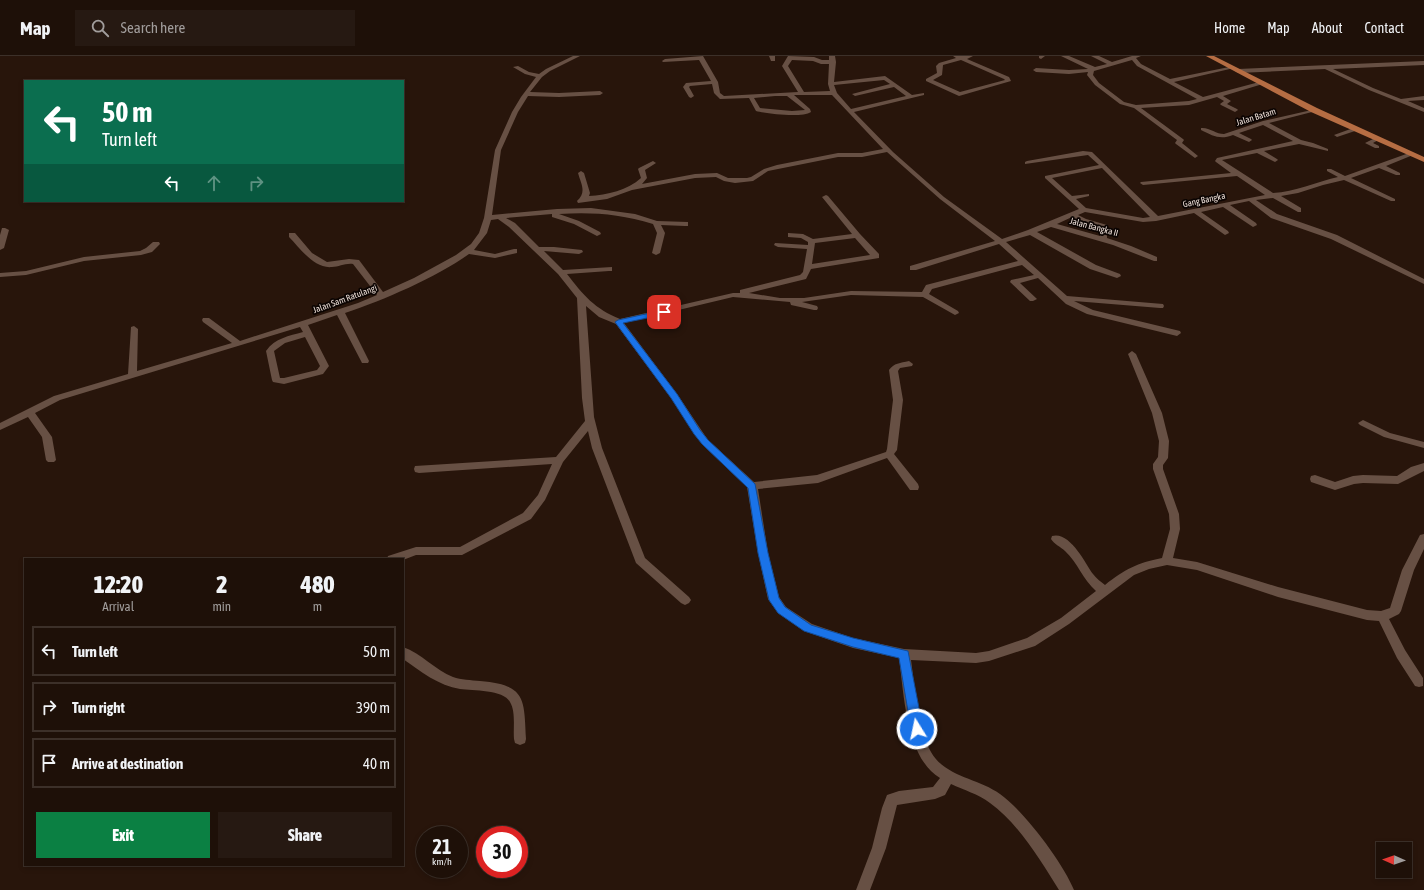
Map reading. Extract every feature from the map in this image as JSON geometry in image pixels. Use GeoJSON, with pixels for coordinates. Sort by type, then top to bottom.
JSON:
{"type":"FeatureCollection","features":[{"type":"Feature","properties":{"kind":"main road"},"geometry":{"type":"LineString","coordinates":[[1209,56],[1343,126],[1356,129],[1377,143],[1411,154],[1424,160]]}},
{"type":"Feature","properties":{"kind":"street","name":"Jalan Sam Ratulangi"},"geometry":{"type":"LineString","coordinates":[[0,427],[29,411],[58,398],[340,312],[382,296],[417,280],[467,251],[480,240],[488,218],[498,150],[515,112],[526,94],[540,76],[548,70],[577,56]]}},
{"type":"Feature","properties":{"kind":"street"},"geometry":{"type":"LineString","coordinates":[[958,57],[1007,78],[1008,80],[959,94],[928,80],[940,74],[939,66],[941,64],[958,57],[970,56]]}},
{"type":"Feature","properties":{"kind":"street"},"geometry":{"type":"LineString","coordinates":[[1064,56],[1093,70]]}},
{"type":"Feature","properties":{"kind":"street"},"geometry":{"type":"LineString","coordinates":[[1094,56],[1112,64]]}},
{"type":"Feature","properties":{"kind":"street"},"geometry":{"type":"LineString","coordinates":[[665,62],[700,57],[715,82],[717,93],[720,97],[776,97],[789,94],[834,93]]}},
{"type":"Feature","properties":{"kind":"street"},"geometry":{"type":"LineString","coordinates":[[802,94],[785,66],[791,57],[814,59],[821,62],[833,59],[832,84],[834,93],[850,111],[888,150],[942,198],[1000,241],[1022,262],[1065,298],[1073,304],[1090,312],[1177,333]]}},
{"type":"Feature","properties":{"kind":"street"},"geometry":{"type":"LineString","coordinates":[[1036,70],[1069,72],[1093,70],[1136,57],[1140,64],[1204,100]]}},
{"type":"Feature","properties":{"kind":"street"},"geometry":{"type":"LineString","coordinates":[[1170,81],[1235,69],[1326,68],[1424,62]]}},
{"type":"Feature","properties":{"kind":"street"},"geometry":{"type":"LineString","coordinates":[[516,67],[527,73],[540,76]]}},
{"type":"Feature","properties":{"kind":"street"},"geometry":{"type":"LineString","coordinates":[[1326,68],[1370,89],[1424,110]]}},
{"type":"Feature","properties":{"kind":"street"},"geometry":{"type":"LineString","coordinates":[[1093,70],[1090,75],[1097,84],[1126,105],[1136,107],[1189,103],[1263,83]]}},
{"type":"Feature","properties":{"kind":"street"},"geometry":{"type":"LineString","coordinates":[[832,84],[885,78],[910,96]]}},
{"type":"Feature","properties":{"kind":"street"},"geometry":{"type":"LineString","coordinates":[[691,96],[686,88],[688,84],[715,82]]}},
{"type":"Feature","properties":{"kind":"street"},"geometry":{"type":"LineString","coordinates":[[844,83],[861,100],[922,94]]}},
{"type":"Feature","properties":{"kind":"street"},"geometry":{"type":"LineString","coordinates":[[850,111],[861,100],[895,85]]}},
{"type":"Feature","properties":{"kind":"street"},"geometry":{"type":"LineString","coordinates":[[526,94],[559,95],[600,93]]}},
{"type":"Feature","properties":{"kind":"street"},"geometry":{"type":"LineString","coordinates":[[751,97],[758,110],[792,113],[808,112],[808,110],[789,94]]}},
{"type":"Feature","properties":{"kind":"street"},"geometry":{"type":"LineString","coordinates":[[1218,95],[1228,101],[1223,104],[1235,110]]}},
{"type":"Feature","properties":{"kind":"street"},"geometry":{"type":"LineString","coordinates":[[1401,101],[1424,98]]}},
{"type":"Feature","properties":{"kind":"street"},"geometry":{"type":"LineString","coordinates":[[1136,107],[1181,140],[1178,143],[1195,156]]}},
{"type":"Feature","properties":{"kind":"street","name":"Jalan Batam"},"geometry":{"type":"LineString","coordinates":[[1204,129],[1218,136],[1225,136],[1264,123],[1314,110]]}},
{"type":"Feature","properties":{"kind":"street"},"geometry":{"type":"LineString","coordinates":[[1264,123],[1299,142],[1311,144],[1326,150]]}},
{"type":"Feature","properties":{"kind":"street"},"geometry":{"type":"LineString","coordinates":[[1337,135],[1356,129]]}},
{"type":"Feature","properties":{"kind":"street"},"geometry":{"type":"LineString","coordinates":[[1233,133],[1249,140]]}},
{"type":"Feature","properties":{"kind":"street"},"geometry":{"type":"LineString","coordinates":[[1298,210],[1237,174],[1218,160],[1299,142]]}},
{"type":"Feature","properties":{"kind":"street"},"geometry":{"type":"LineString","coordinates":[[630,188],[695,176],[717,175],[726,180],[737,181],[753,179],[766,170],[777,167],[838,155],[862,155],[888,150]]}},
{"type":"Feature","properties":{"kind":"street"},"geometry":{"type":"LineString","coordinates":[[1258,151],[1275,160]]}},
{"type":"Feature","properties":{"kind":"street"},"geometry":{"type":"LineString","coordinates":[[1027,163],[1087,152],[1090,153],[1156,219]]}},
{"type":"Feature","properties":{"kind":"street","name":"Gang Bangka"},"geometry":{"type":"LineString","coordinates":[[913,268],[1031,232],[1084,210],[1143,220],[1156,219],[1250,199],[1296,192],[1321,183],[1344,178],[1411,154]]}},
{"type":"Feature","properties":{"kind":"street"},"geometry":{"type":"LineString","coordinates":[[551,212],[584,199],[607,197],[630,188],[642,181],[644,175],[641,169],[653,163]]}},
{"type":"Feature","properties":{"kind":"street"},"geometry":{"type":"LineString","coordinates":[[1084,210],[1048,176],[1104,166]]}},
{"type":"Feature","properties":{"kind":"street"},"geometry":{"type":"LineString","coordinates":[[1379,166],[1398,174]]}},
{"type":"Feature","properties":{"kind":"street"},"geometry":{"type":"LineString","coordinates":[[1329,170],[1393,200]]}},
{"type":"Feature","properties":{"kind":"street"},"geometry":{"type":"LineString","coordinates":[[581,173],[588,193],[584,199]]}},
{"type":"Feature","properties":{"kind":"street"},"geometry":{"type":"LineString","coordinates":[[1143,183],[1237,174]]}},
{"type":"Feature","properties":{"kind":"street"},"geometry":{"type":"LineString","coordinates":[[1071,198],[1087,195]]}},
{"type":"Feature","properties":{"kind":"street"},"geometry":{"type":"LineString","coordinates":[[807,267],[876,256],[857,236],[826,197]]}},
{"type":"Feature","properties":{"kind":"street"},"geometry":{"type":"LineString","coordinates":[[1250,199],[1274,216],[1334,237],[1424,282]]}},
{"type":"Feature","properties":{"kind":"street"},"geometry":{"type":"LineString","coordinates":[[1225,205],[1253,225]]}},
{"type":"Feature","properties":{"kind":"street"},"geometry":{"type":"LineString","coordinates":[[488,218],[591,210],[635,216],[656,223],[685,224]]}},
{"type":"Feature","properties":{"kind":"street"},"geometry":{"type":"LineString","coordinates":[[1196,211],[1225,233]]}},
{"type":"Feature","properties":{"kind":"street"},"geometry":{"type":"LineString","coordinates":[[543,213],[576,221],[597,234]]}},
{"type":"Feature","properties":{"kind":"street"},"geometry":{"type":"LineString","coordinates":[[1072,214],[1082,221],[1104,227],[1103,239]]}},
{"type":"Feature","properties":{"kind":"street"},"geometry":{"type":"LineString","coordinates":[[499,217],[512,225],[538,249],[561,272],[581,298],[602,315],[618,322],[674,396],[701,437],[752,486],[763,553],[774,600],[782,610],[808,628],[827,635],[904,654],[976,658],[1001,653],[1031,642],[1065,621],[1104,591],[1138,568],[1167,561],[1197,566],[1298,598],[1367,614],[1382,616],[1390,615],[1395,611],[1408,570],[1424,538]]}},
{"type":"Feature","properties":{"kind":"street"},"geometry":{"type":"LineString","coordinates":[[656,223],[661,232],[656,252]]}},
{"type":"Feature","properties":{"kind":"street","name":"Jalan Bangka II"},"geometry":{"type":"LineString","coordinates":[[1050,224],[1103,239],[1154,259]]}},
{"type":"Feature","properties":{"kind":"street"},"geometry":{"type":"LineString","coordinates":[[0,248],[5,230]]}},
{"type":"Feature","properties":{"kind":"street"},"geometry":{"type":"LineString","coordinates":[[1031,232],[1093,267],[1117,276]]}},
{"type":"Feature","properties":{"kind":"street"},"geometry":{"type":"LineString","coordinates":[[292,235],[323,264],[330,265],[349,260],[356,262],[382,296]]}},
{"type":"Feature","properties":{"kind":"street"},"geometry":{"type":"LineString","coordinates":[[791,235],[805,237],[811,244]]}},
{"type":"Feature","properties":{"kind":"street"},"geometry":{"type":"LineString","coordinates":[[778,245],[811,244],[857,236]]}},
{"type":"Feature","properties":{"kind":"street"},"geometry":{"type":"LineString","coordinates":[[0,275],[26,273],[84,259],[140,253],[149,250],[156,244]]}},
{"type":"Feature","properties":{"kind":"street"},"geometry":{"type":"LineString","coordinates":[[618,322],[803,277],[806,272],[811,244]]}},
{"type":"Feature","properties":{"kind":"street"},"geometry":{"type":"LineString","coordinates":[[538,249],[579,252]]}},
{"type":"Feature","properties":{"kind":"street"},"geometry":{"type":"LineString","coordinates":[[467,251],[494,256],[514,251]]}},
{"type":"Feature","properties":{"kind":"street"},"geometry":{"type":"LineString","coordinates":[[925,295],[929,287],[1022,262]]}},
{"type":"Feature","properties":{"kind":"street"},"geometry":{"type":"LineString","coordinates":[[561,272],[609,269]]}},
{"type":"Feature","properties":{"kind":"street"},"geometry":{"type":"LineString","coordinates":[[1033,299],[1014,282],[1038,276]]}},
{"type":"Feature","properties":{"kind":"street"},"geometry":{"type":"LineString","coordinates":[[780,300],[804,300],[851,292],[925,295],[955,313]]}},
{"type":"Feature","properties":{"kind":"street"},"geometry":{"type":"LineString","coordinates":[[733,295],[756,296],[814,308]]}},
{"type":"Feature","properties":{"kind":"street"},"geometry":{"type":"LineString","coordinates":[[581,298],[587,398],[590,422],[597,448],[636,553],[640,560],[685,600]]}},
{"type":"Feature","properties":{"kind":"street"},"geometry":{"type":"LineString","coordinates":[[1065,298],[1160,306]]}},
{"type":"Feature","properties":{"kind":"street"},"geometry":{"type":"LineString","coordinates":[[340,312],[365,361]]}},
{"type":"Feature","properties":{"kind":"street"},"geometry":{"type":"LineString","coordinates":[[206,320],[239,344]]}},
{"type":"Feature","properties":{"kind":"street"},"geometry":{"type":"LineString","coordinates":[[304,324],[325,366],[320,372],[284,381],[276,380],[270,351],[272,347],[278,343],[308,333]]}},
{"type":"Feature","properties":{"kind":"street"},"geometry":{"type":"LineString","coordinates":[[132,375],[134,329]]}},
{"type":"Feature","properties":{"kind":"street"},"geometry":{"type":"LineString","coordinates":[[1132,354],[1157,413],[1164,441],[1163,458],[1158,464],[1158,469],[1174,514],[1175,529],[1167,561]]}},
{"type":"Feature","properties":{"kind":"street"},"geometry":{"type":"LineString","coordinates":[[752,486],[818,478],[889,454],[892,450],[898,400],[893,370],[897,366],[909,364]]}},
{"type":"Feature","properties":{"kind":"street"},"geometry":{"type":"LineString","coordinates":[[29,411],[47,437],[51,460]]}},
{"type":"Feature","properties":{"kind":"street"},"geometry":{"type":"LineString","coordinates":[[395,558],[416,551],[462,552],[527,516],[534,510],[539,502],[558,460],[590,422]]}},
{"type":"Feature","properties":{"kind":"street"},"geometry":{"type":"LineString","coordinates":[[1362,423],[1386,435],[1424,445]]}},
{"type":"Feature","properties":{"kind":"street"},"geometry":{"type":"LineString","coordinates":[[889,454],[914,487]]}},
{"type":"Feature","properties":{"kind":"street"},"geometry":{"type":"LineString","coordinates":[[419,469],[558,460]]}},
{"type":"Feature","properties":{"kind":"street"},"geometry":{"type":"LineString","coordinates":[[1315,479],[1335,486],[1353,480],[1363,479],[1398,480],[1415,470],[1424,467]]}},
{"type":"Feature","properties":{"kind":"street"},"geometry":{"type":"LineString","coordinates":[[1056,539],[1072,549],[1087,574],[1104,591]]}},
{"type":"Feature","properties":{"kind":"street"},"geometry":{"type":"LineString","coordinates":[[1382,616],[1419,682]]}},
{"type":"Feature","properties":{"kind":"street"},"geometry":{"type":"LineString","coordinates":[[404,653],[455,683],[498,689],[510,693],[515,698],[518,711],[520,739]]}},
{"type":"Feature","properties":{"kind":"street"},"geometry":{"type":"LineString","coordinates":[[904,654],[921,747],[928,759],[936,769],[948,777],[994,798],[1009,810],[1023,827],[1066,890]]}},
{"type":"Feature","properties":{"kind":"street"},"geometry":{"type":"LineString","coordinates":[[863,890],[879,848],[892,800],[935,793],[940,790],[948,777]]}},
{"type":"Feature","properties":{"kind":"route"},"geometry":{"type":"LineString","coordinates":[[664,312],[618,322],[674,396],[705,442],[752,486],[763,553],[774,600],[782,610],[808,628],[853,643],[904,654],[917,729]]}}]}
